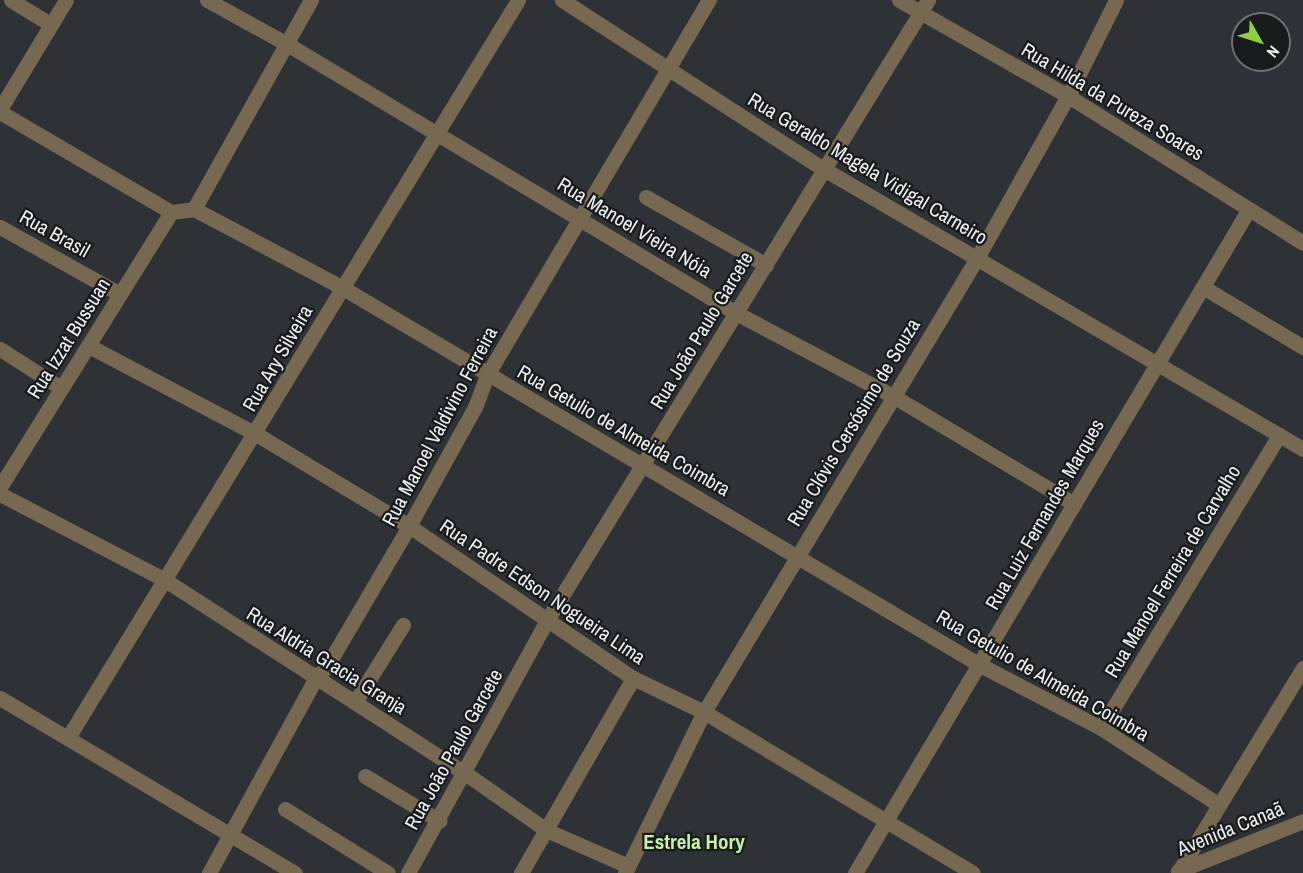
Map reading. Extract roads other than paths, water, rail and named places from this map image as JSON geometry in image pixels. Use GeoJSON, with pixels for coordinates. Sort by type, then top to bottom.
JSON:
{"type":"FeatureCollection","features":[{"type":"Feature","properties":{"kind":"street"},"geometry":{"type":"LineString","coordinates":[[11,0],[50,24]]}},
{"type":"Feature","properties":{"kind":"street"},"geometry":{"type":"LineString","coordinates":[[66,0],[0,110],[171,212],[194,209],[311,0]]}},
{"type":"Feature","properties":{"kind":"street","name":"Rua Manoel Vieira Nóia"},"geometry":{"type":"LineString","coordinates":[[207,0],[287,44],[738,314],[893,396],[1074,504]]}},
{"type":"Feature","properties":{"kind":"street","name":"Rua Ary Silveira"},"geometry":{"type":"LineString","coordinates":[[69,736],[256,435],[518,0]]}},
{"type":"Feature","properties":{"kind":"street","name":"Rua Geraldo Magela Vidigal Carneiro"},"geometry":{"type":"LineString","coordinates":[[562,0],[822,168],[1158,361],[1303,448]]}},
{"type":"Feature","properties":{"kind":"street","name":"Rua Manoel Valdivino Ferreira"},"geometry":{"type":"LineString","coordinates":[[209,873],[315,679],[327,666],[410,526],[475,407],[487,375],[581,218],[666,69],[709,0]]}},
{"type":"Feature","properties":{"kind":"street","name":"Rua Hilda da Pureza Soares"},"geometry":{"type":"LineString","coordinates":[[900,0],[925,6],[1303,243]]}},
{"type":"Feature","properties":{"kind":"street","name":"Rua Clóvis Cersósimo de Souza"},"geometry":{"type":"LineString","coordinates":[[626,870],[704,712],[978,258],[1068,96],[1116,0]]}},
{"type":"Feature","properties":{"kind":"street","name":"Rua João Paulo Garcete"},"geometry":{"type":"LineString","coordinates":[[408,873],[440,820],[547,620],[738,314],[822,168],[925,6]]}},
{"type":"Feature","properties":{"kind":"street"},"geometry":{"type":"LineString","coordinates":[[646,197],[766,265]]}},
{"type":"Feature","properties":{"kind":"street","name":"Rua Getulio de Almeida Coimbra"},"geometry":{"type":"LineString","coordinates":[[194,209],[343,288],[487,375],[644,463],[980,665],[1101,728],[1219,805]]}},
{"type":"Feature","properties":{"kind":"street"},"geometry":{"type":"LineString","coordinates":[[1158,361],[1250,209]]}},
{"type":"Feature","properties":{"kind":"street","name":"Rua Izzat Bussuan"},"geometry":{"type":"LineString","coordinates":[[0,487],[4,470],[89,346],[171,212]]}},
{"type":"Feature","properties":{"kind":"street","name":"Rua Brasil"},"geometry":{"type":"LineString","coordinates":[[0,227],[120,294]]}},
{"type":"Feature","properties":{"kind":"street"},"geometry":{"type":"LineString","coordinates":[[1203,287],[1303,347]]}},
{"type":"Feature","properties":{"kind":"street","name":"Rua Padre Edson Nogueira Lima"},"geometry":{"type":"LineString","coordinates":[[89,346],[256,435],[410,526],[633,678],[704,712],[973,873]]}},
{"type":"Feature","properties":{"kind":"street"},"geometry":{"type":"LineString","coordinates":[[0,349],[61,388]]}},
{"type":"Feature","properties":{"kind":"street","name":"Rua Luiz Fernandes Marques"},"geometry":{"type":"LineString","coordinates":[[855,873],[1158,361]]}},
{"type":"Feature","properties":{"kind":"street","name":"Rua Manoel Ferreira de Carvalho"},"geometry":{"type":"LineString","coordinates":[[1101,728],[1279,435]]}},
{"type":"Feature","properties":{"kind":"street","name":"Rua Aldria Gracia Granja"},"geometry":{"type":"LineString","coordinates":[[0,494],[165,580],[315,679],[465,773],[546,830],[626,870]]}},
{"type":"Feature","properties":{"kind":"street"},"geometry":{"type":"LineString","coordinates":[[355,702],[403,625]]}},
{"type":"Feature","properties":{"kind":"street"},"geometry":{"type":"LineString","coordinates":[[1178,872],[1303,668]]}},
{"type":"Feature","properties":{"kind":"street"},"geometry":{"type":"LineString","coordinates":[[521,873],[633,678]]}},
{"type":"Feature","properties":{"kind":"street"},"geometry":{"type":"LineString","coordinates":[[0,698],[69,736],[230,836],[295,873]]}},
{"type":"Feature","properties":{"kind":"street"},"geometry":{"type":"LineString","coordinates":[[365,776],[440,820]]}},
{"type":"Feature","properties":{"kind":"street"},"geometry":{"type":"LineString","coordinates":[[285,809],[388,873]]}},
{"type":"Feature","properties":{"kind":"street","name":"Avenida Canaã"},"geometry":{"type":"LineString","coordinates":[[1178,872],[1303,821]]}},
{"type":"Feature","properties":{"kind":"district","name":"Estrela Hory"},"geometry":{"type":"Point","coordinates":[694,842]}}]}
